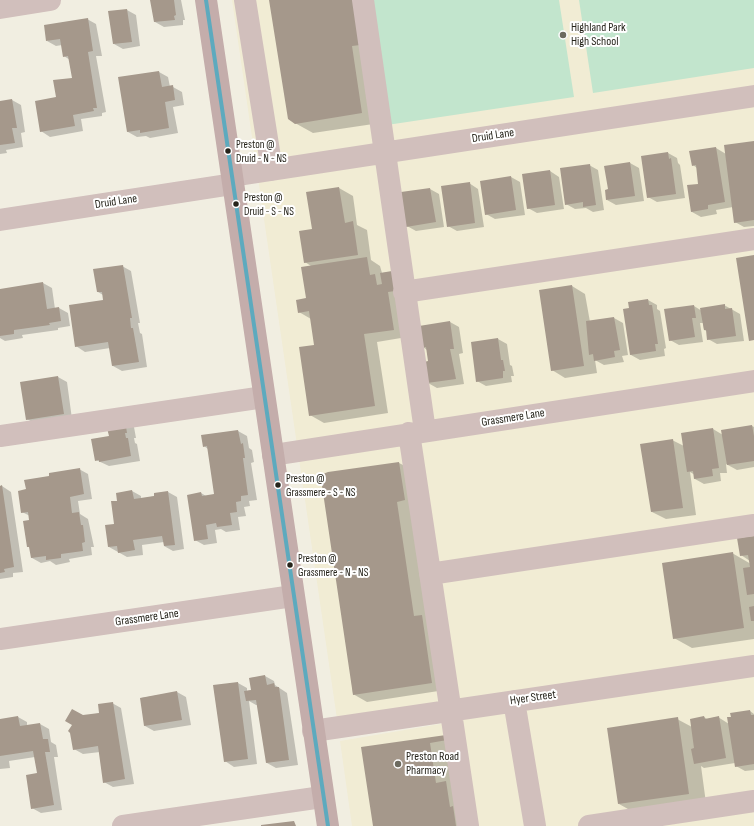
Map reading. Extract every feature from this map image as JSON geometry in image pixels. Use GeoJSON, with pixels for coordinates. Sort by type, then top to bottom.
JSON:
{"type":"FeatureCollection","features":[{"type":"Feature","properties":{"kind":"main road"},"geometry":{"type":"LineString","coordinates":[[206,0],[322,796],[328,826]]}},
{"type":"Feature","properties":{"kind":"street"},"geometry":{"type":"LineString","coordinates":[[0,8],[50,0]]}},
{"type":"Feature","properties":{"kind":"street"},"geometry":{"type":"LineString","coordinates":[[245,0],[272,170]]}},
{"type":"Feature","properties":{"kind":"street"},"geometry":{"type":"LineString","coordinates":[[363,0],[404,292],[430,574],[468,826]]}},
{"type":"Feature","properties":{"kind":"street","name":"Druid Lane"},"geometry":{"type":"LineString","coordinates":[[0,220],[232,180],[272,170],[754,96]]}},
{"type":"Feature","properties":{"kind":"street"},"geometry":{"type":"LineString","coordinates":[[404,292],[754,239]]}},
{"type":"Feature","properties":{"kind":"street","name":"Grassmere Lane"},"geometry":{"type":"LineString","coordinates":[[272,455],[754,381]]}},
{"type":"Feature","properties":{"kind":"street"},"geometry":{"type":"LineString","coordinates":[[0,436],[264,397]]}},
{"type":"Feature","properties":{"kind":"street"},"geometry":{"type":"LineString","coordinates":[[430,574],[754,525]]}},
{"type":"Feature","properties":{"kind":"street","name":"Grassmere Lane"},"geometry":{"type":"LineString","coordinates":[[0,639],[293,596]]}},
{"type":"Feature","properties":{"kind":"street","name":"Hyer Street"},"geometry":{"type":"LineString","coordinates":[[313,731],[754,666]]}},
{"type":"Feature","properties":{"kind":"street"},"geometry":{"type":"LineString","coordinates":[[514,701],[534,826]]}},
{"type":"Feature","properties":{"kind":"street"},"geometry":{"type":"LineString","coordinates":[[123,826],[322,796]]}},
{"type":"Feature","properties":{"kind":"street"},"geometry":{"type":"LineString","coordinates":[[590,826],[754,801]]}},
{"type":"Feature","properties":{"kind":"shaded area"},"geometry":{"type":"Polygon","coordinates":[[[232,0],[754,0],[754,826],[352,826],[340,741],[458,721],[337,719],[232,0]]]}},
{"type":"Feature","properties":{"kind":"green space"},"geometry":{"type":"Polygon","coordinates":[[[367,0],[559,0],[574,97],[387,125],[367,0]]]}},
{"type":"Feature","properties":{"kind":"green space"},"geometry":{"type":"Polygon","coordinates":[[[579,0],[754,0],[754,68],[593,93],[579,0]]]}},
{"type":"Feature","properties":{"kind":"building"},"geometry":{"type":"Polygon","coordinates":[[[150,0],[174,0],[176,15],[174,16],[175,20],[154,22],[150,0]]]}},
{"type":"Feature","properties":{"kind":"building"},"geometry":{"type":"Polygon","coordinates":[[[269,0],[353,0],[360,45],[352,46],[362,113],[295,124],[288,119],[269,0]]]}},
{"type":"Feature","properties":{"kind":"building"},"geometry":{"type":"Polygon","coordinates":[[[127,9],[132,42],[113,44],[108,11],[127,9]]]}},
{"type":"Feature","properties":{"kind":"building"},"geometry":{"type":"Polygon","coordinates":[[[88,18],[93,51],[88,52],[97,108],[93,108],[94,111],[73,115],[75,126],[40,132],[35,101],[56,97],[53,80],[72,78],[68,56],[63,57],[60,39],[46,41],[44,25],[88,18]]]}},
{"type":"Feature","properties":{"kind":"building"},"geometry":{"type":"Polygon","coordinates":[[[159,71],[162,87],[173,85],[175,100],[165,102],[169,128],[140,133],[140,130],[127,132],[118,77],[159,71]]]}},
{"type":"Feature","properties":{"kind":"building"},"geometry":{"type":"Polygon","coordinates":[[[12,99],[17,128],[12,128],[15,143],[0,145],[0,101],[12,99]]]}},
{"type":"Feature","properties":{"kind":"building"},"geometry":{"type":"Polygon","coordinates":[[[754,141],[754,220],[734,223],[724,145],[754,141]]]}},
{"type":"Feature","properties":{"kind":"building"},"geometry":{"type":"Polygon","coordinates":[[[716,147],[725,202],[708,205],[708,209],[691,212],[687,185],[698,184],[696,165],[692,166],[689,151],[716,147]]]}},
{"type":"Feature","properties":{"kind":"building"},"geometry":{"type":"Polygon","coordinates":[[[668,152],[669,159],[671,158],[676,194],[647,198],[641,156],[668,152]]]}},
{"type":"Feature","properties":{"kind":"building"},"geometry":{"type":"Polygon","coordinates":[[[630,162],[635,196],[606,200],[605,190],[608,189],[604,166],[630,162]]]}},
{"type":"Feature","properties":{"kind":"building"},"geometry":{"type":"Polygon","coordinates":[[[590,164],[596,205],[583,207],[583,202],[565,205],[560,168],[590,164]]]}},
{"type":"Feature","properties":{"kind":"building"},"geometry":{"type":"Polygon","coordinates":[[[550,170],[555,205],[527,209],[522,174],[550,170]]]}},
{"type":"Feature","properties":{"kind":"building"},"geometry":{"type":"Polygon","coordinates":[[[511,176],[516,210],[485,215],[480,181],[511,176]]]}},
{"type":"Feature","properties":{"kind":"building"},"geometry":{"type":"Polygon","coordinates":[[[470,182],[475,223],[447,227],[441,186],[470,182]]]}},
{"type":"Feature","properties":{"kind":"building"},"geometry":{"type":"Polygon","coordinates":[[[339,187],[345,223],[353,221],[358,255],[304,263],[299,231],[312,229],[306,192],[339,187]]]}},
{"type":"Feature","properties":{"kind":"building"},"geometry":{"type":"Polygon","coordinates":[[[430,188],[436,222],[406,227],[401,192],[430,188]]]}},
{"type":"Feature","properties":{"kind":"building"},"geometry":{"type":"Polygon","coordinates":[[[754,255],[754,340],[749,341],[736,258],[754,255]]]}},
{"type":"Feature","properties":{"kind":"building"},"geometry":{"type":"Polygon","coordinates":[[[367,257],[370,275],[375,274],[377,285],[382,284],[380,273],[392,271],[395,291],[388,292],[394,330],[364,334],[375,406],[309,416],[299,347],[314,345],[309,311],[298,313],[296,300],[306,298],[301,267],[367,257]]]}},
{"type":"Feature","properties":{"kind":"building"},"geometry":{"type":"Polygon","coordinates":[[[123,265],[132,318],[130,318],[131,328],[133,328],[139,362],[112,366],[108,342],[75,347],[69,305],[103,300],[102,292],[97,292],[93,269],[123,265]]]}},
{"type":"Feature","properties":{"kind":"building"},"geometry":{"type":"Polygon","coordinates":[[[43,282],[47,309],[59,307],[61,321],[49,323],[50,325],[14,330],[14,334],[0,336],[0,289],[43,282]]]}},
{"type":"Feature","properties":{"kind":"building"},"geometry":{"type":"Polygon","coordinates":[[[572,285],[584,366],[551,371],[539,290],[572,285]]]}},
{"type":"Feature","properties":{"kind":"building"},"geometry":{"type":"Polygon","coordinates":[[[648,299],[649,305],[652,305],[658,344],[655,344],[656,351],[630,355],[623,309],[629,308],[628,302],[648,299]]]}},
{"type":"Feature","properties":{"kind":"building"},"geometry":{"type":"Polygon","coordinates":[[[725,304],[725,309],[732,308],[736,336],[707,340],[700,308],[725,304]]]}},
{"type":"Feature","properties":{"kind":"building"},"geometry":{"type":"Polygon","coordinates":[[[694,305],[696,318],[692,318],[695,337],[669,341],[664,309],[694,305]]]}},
{"type":"Feature","properties":{"kind":"building"},"geometry":{"type":"Polygon","coordinates":[[[614,317],[620,350],[614,351],[615,357],[594,361],[593,354],[589,355],[586,321],[614,317]]]}},
{"type":"Feature","properties":{"kind":"building"},"geometry":{"type":"Polygon","coordinates":[[[450,321],[454,349],[450,349],[456,379],[427,383],[424,362],[428,361],[426,347],[422,348],[419,326],[450,321]]]}},
{"type":"Feature","properties":{"kind":"building"},"geometry":{"type":"Polygon","coordinates":[[[498,338],[501,360],[503,360],[505,371],[503,371],[503,378],[476,382],[471,342],[498,338]]]}},
{"type":"Feature","properties":{"kind":"building"},"geometry":{"type":"Polygon","coordinates":[[[58,376],[64,414],[26,420],[20,382],[58,376]]]}},
{"type":"Feature","properties":{"kind":"building"},"geometry":{"type":"Polygon","coordinates":[[[125,420],[127,433],[125,433],[126,438],[128,438],[131,456],[99,462],[99,460],[95,461],[91,439],[109,436],[106,424],[125,420]]]}},
{"type":"Feature","properties":{"kind":"building"},"geometry":{"type":"Polygon","coordinates":[[[752,425],[754,436],[754,461],[727,465],[721,430],[752,425]]]}},
{"type":"Feature","properties":{"kind":"building"},"geometry":{"type":"Polygon","coordinates":[[[713,428],[719,468],[712,469],[713,476],[694,479],[693,471],[687,472],[681,433],[713,428]]]}},
{"type":"Feature","properties":{"kind":"building"},"geometry":{"type":"Polygon","coordinates":[[[238,430],[241,444],[243,443],[245,458],[243,458],[248,495],[241,496],[241,501],[236,502],[237,512],[230,513],[232,525],[217,527],[216,523],[206,525],[208,539],[194,541],[187,495],[201,492],[202,496],[214,494],[207,446],[203,447],[201,435],[238,430]]]}},
{"type":"Feature","properties":{"kind":"building"},"geometry":{"type":"Polygon","coordinates":[[[673,439],[683,508],[651,512],[640,444],[673,439]]]}},
{"type":"Feature","properties":{"kind":"building"},"geometry":{"type":"Polygon","coordinates":[[[399,462],[405,500],[397,502],[414,616],[422,615],[432,683],[353,695],[321,479],[323,474],[328,472],[399,462]]]}},
{"type":"Feature","properties":{"kind":"building"},"geometry":{"type":"Polygon","coordinates":[[[80,468],[84,494],[70,497],[72,513],[79,512],[81,525],[83,525],[85,542],[82,543],[83,551],[61,554],[61,558],[46,560],[46,556],[31,558],[29,547],[27,547],[23,521],[29,520],[28,512],[21,513],[18,491],[26,489],[24,480],[49,476],[49,473],[80,468]]]}},
{"type":"Feature","properties":{"kind":"building"},"geometry":{"type":"Polygon","coordinates":[[[2,485],[14,567],[4,569],[5,572],[0,573],[0,486],[2,485]]]}},
{"type":"Feature","properties":{"kind":"building"},"geometry":{"type":"Polygon","coordinates":[[[132,490],[134,499],[154,496],[154,493],[168,491],[175,545],[164,546],[162,536],[133,540],[135,550],[118,553],[117,546],[108,547],[105,525],[114,524],[111,501],[117,501],[116,493],[132,490]]]}},
{"type":"Feature","properties":{"kind":"building"},"geometry":{"type":"Polygon","coordinates":[[[754,536],[754,594],[747,595],[743,568],[750,567],[748,555],[740,556],[737,538],[754,536]]]}},
{"type":"Feature","properties":{"kind":"building"},"geometry":{"type":"Polygon","coordinates":[[[733,552],[744,628],[673,639],[662,563],[733,552]]]}},
{"type":"Feature","properties":{"kind":"building"},"geometry":{"type":"Polygon","coordinates":[[[754,606],[754,621],[751,621],[749,607],[754,606]]]}},
{"type":"Feature","properties":{"kind":"building"},"geometry":{"type":"Polygon","coordinates":[[[265,675],[267,685],[274,683],[275,687],[279,687],[289,760],[266,763],[256,700],[246,701],[244,691],[251,690],[249,678],[265,675]]]}},
{"type":"Feature","properties":{"kind":"building"},"geometry":{"type":"Polygon","coordinates":[[[238,682],[248,759],[224,762],[213,685],[238,682]]]}},
{"type":"Feature","properties":{"kind":"building"},"geometry":{"type":"Polygon","coordinates":[[[177,691],[182,720],[144,726],[140,698],[177,691]]]}},
{"type":"Feature","properties":{"kind":"building"},"geometry":{"type":"Polygon","coordinates":[[[113,702],[125,779],[103,783],[98,746],[73,750],[70,733],[68,731],[72,725],[65,721],[72,709],[83,715],[99,713],[98,704],[113,702]]]}},
{"type":"Feature","properties":{"kind":"building"},"geometry":{"type":"Polygon","coordinates":[[[750,710],[751,715],[754,715],[754,764],[735,767],[727,717],[731,717],[730,713],[750,710]]]}},
{"type":"Feature","properties":{"kind":"building"},"geometry":{"type":"Polygon","coordinates":[[[18,716],[20,726],[40,723],[43,739],[48,739],[50,752],[45,752],[54,805],[31,809],[26,775],[37,773],[33,751],[0,756],[0,719],[18,716]]]}},
{"type":"Feature","properties":{"kind":"building"},"geometry":{"type":"Polygon","coordinates":[[[704,716],[705,719],[719,716],[726,758],[694,764],[691,749],[694,748],[690,719],[704,716]]]}},
{"type":"Feature","properties":{"kind":"building"},"geometry":{"type":"Polygon","coordinates":[[[678,717],[689,794],[618,804],[607,728],[678,717]]]}},
{"type":"Feature","properties":{"kind":"building","name":"Preston Road Pharmacy"},"geometry":{"type":"Polygon","coordinates":[[[446,735],[447,740],[430,743],[436,783],[446,781],[450,807],[453,806],[456,826],[373,826],[361,747],[446,735]]]}},
{"type":"Feature","properties":{"kind":"building"},"geometry":{"type":"Polygon","coordinates":[[[294,821],[296,826],[261,826],[261,825],[294,821]]]}},
{"type":"Feature","properties":{"kind":"transit line"},"geometry":{"type":"LineString","coordinates":[[206,0],[328,826]]}},
{"type":"Feature","properties":{"kind":"place","name":"Highland Park High School"},"geometry":{"type":"Point","coordinates":[563,35]}},
{"type":"Feature","properties":{"kind":"place","name":"Preston @ Druid - N - NS"},"geometry":{"type":"Point","coordinates":[228,151]}},
{"type":"Feature","properties":{"kind":"place","name":"Preston @ Druid - S - NS"},"geometry":{"type":"Point","coordinates":[236,204]}},
{"type":"Feature","properties":{"kind":"place","name":"Preston @ Grassmere - S - NS"},"geometry":{"type":"Point","coordinates":[278,485]}},
{"type":"Feature","properties":{"kind":"place","name":"Preston @ Grassmere - N - NS"},"geometry":{"type":"Point","coordinates":[290,565]}},
{"type":"Feature","properties":{"kind":"place","name":"Preston Road Pharmacy"},"geometry":{"type":"Point","coordinates":[398,764]}}]}
